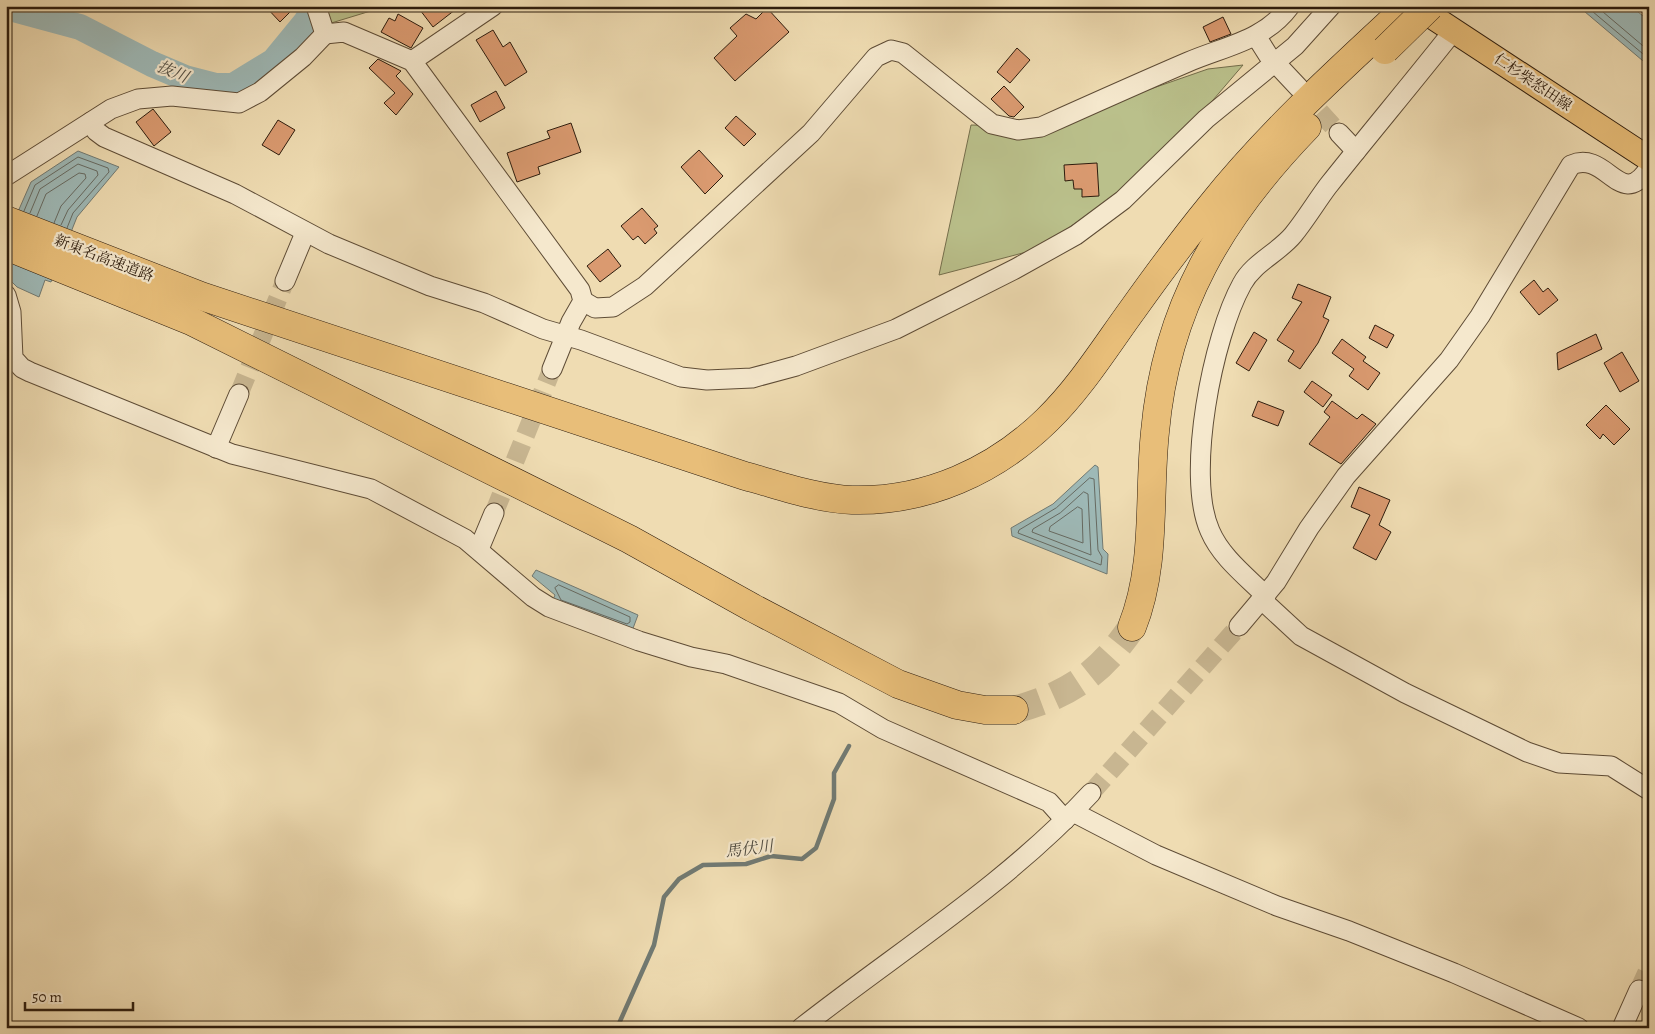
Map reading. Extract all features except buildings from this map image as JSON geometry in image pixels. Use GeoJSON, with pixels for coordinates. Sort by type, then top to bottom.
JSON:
{"type":"FeatureCollection","features":[{"type":"Feature","properties":{"kind":"highway"},"geometry":{"type":"LineString","coordinates":[[1132,627],[1141,603],[1147,572],[1154,433],[1161,386],[1175,329],[1190,292],[1228,221],[1252,188],[1380,44],[1408,6]]}},
{"type":"Feature","properties":{"kind":"highway"},"geometry":{"type":"LineString","coordinates":[[1380,44],[1430,6]]}},
{"type":"Feature","properties":{"kind":"highway","name":"新東名高速道路"},"geometry":{"type":"LineString","coordinates":[[6,246],[87,265],[201,296],[745,476],[803,492],[852,500],[900,497],[944,487],[986,468],[1048,419],[1082,378],[1165,264],[1252,158],[1380,44]]}},
{"type":"Feature","properties":{"kind":"highway","name":"新東名高速道路"},"geometry":{"type":"LineString","coordinates":[[6,220],[191,321],[629,539],[753,608],[898,684],[957,705],[985,710],[1014,710]]}},
{"type":"Feature","properties":{"kind":"main road","name":"仁杉柴怒田線"},"geometry":{"type":"LineString","coordinates":[[1416,6],[1649,159]]}},
{"type":"Feature","properties":{"kind":"street"},"geometry":{"type":"LineString","coordinates":[[412,61],[493,6]]}},
{"type":"Feature","properties":{"kind":"street"},"geometry":{"type":"LineString","coordinates":[[583,301],[595,308],[608,308],[622,302],[644,286],[811,132],[876,57],[891,50],[903,53],[992,124],[1018,130],[1041,127],[1190,61],[1246,42],[1277,21],[1290,6]]}},
{"type":"Feature","properties":{"kind":"street"},"geometry":{"type":"LineString","coordinates":[[90,122],[99,134],[235,194],[305,233],[430,286],[473,299],[532,324],[680,377],[707,380],[738,379],[775,373],[879,336],[1015,269],[1092,224],[1150,176],[1206,119],[1307,34],[1331,6]]}},
{"type":"Feature","properties":{"kind":"street"},"geometry":{"type":"LineString","coordinates":[[6,176],[111,109],[138,99],[172,96],[239,103],[260,92],[303,57],[321,20],[412,61],[580,290],[583,301],[552,369]]}},
{"type":"Feature","properties":{"kind":"street"},"geometry":{"type":"LineString","coordinates":[[1454,30],[1356,151],[1294,234],[1252,270],[1242,284],[1224,332],[1204,415],[1201,466],[1205,518],[1215,541],[1222,551],[1301,636],[1405,693],[1527,752],[1559,763],[1611,766],[1649,790]]}},
{"type":"Feature","properties":{"kind":"street"},"geometry":{"type":"LineString","coordinates":[[1256,36],[1274,62],[1298,88]]}},
{"type":"Feature","properties":{"kind":"street"},"geometry":{"type":"LineString","coordinates":[[1339,133],[1356,151]]}},
{"type":"Feature","properties":{"kind":"street"},"geometry":{"type":"LineString","coordinates":[[1240,626],[1264,598],[1327,501],[1346,476],[1449,360],[1480,316],[1571,165],[1581,160],[1590,162],[1626,185],[1635,185],[1649,168]]}},
{"type":"Feature","properties":{"kind":"street"},"geometry":{"type":"LineString","coordinates":[[285,281],[305,233]]}},
{"type":"Feature","properties":{"kind":"street"},"geometry":{"type":"LineString","coordinates":[[6,295],[12,312],[13,358],[22,368],[216,448],[250,460],[371,489],[431,520],[479,549],[534,597],[549,607],[639,641],[691,657],[726,664],[840,703],[883,728],[1049,802],[1069,816],[1165,859],[1277,906],[1349,931],[1454,973],[1579,1028]]}},
{"type":"Feature","properties":{"kind":"street"},"geometry":{"type":"LineString","coordinates":[[216,448],[239,394]]}},
{"type":"Feature","properties":{"kind":"street"},"geometry":{"type":"LineString","coordinates":[[479,549],[494,513]]}},
{"type":"Feature","properties":{"kind":"street"},"geometry":{"type":"LineString","coordinates":[[801,1028],[1010,870],[1069,816],[1091,792]]}},
{"type":"Feature","properties":{"kind":"street"},"geometry":{"type":"LineString","coordinates":[[1622,1028],[1639,990]]}},
{"type":"Feature","properties":{"kind":"green space"},"geometry":{"type":"Polygon","coordinates":[[[325,6],[387,6],[328,24],[325,6]]]}},
{"type":"Feature","properties":{"kind":"green space"},"geometry":{"type":"Polygon","coordinates":[[[1243,65],[1154,169],[1038,249],[939,275],[971,125],[1041,127],[1208,69],[1243,65]]]}},
{"type":"Feature","properties":{"kind":"water"},"geometry":{"type":"Polygon","coordinates":[[[1578,6],[1631,6],[1649,21],[1649,66],[1578,6]]]}},
{"type":"Feature","properties":{"kind":"water"},"geometry":{"type":"Polygon","coordinates":[[[78,151],[119,167],[77,217],[51,282],[45,280],[39,297],[17,287],[6,276],[6,239],[31,182],[78,151]]]}},
{"type":"Feature","properties":{"kind":"water"},"geometry":{"type":"Polygon","coordinates":[[[1095,465],[1098,467],[1103,549],[1108,554],[1107,574],[1012,536],[1011,528],[1053,504],[1095,465]]]}},
{"type":"Feature","properties":{"kind":"water"},"geometry":{"type":"Polygon","coordinates":[[[536,570],[638,615],[632,631],[552,602],[555,595],[532,576],[536,570]]]}},
{"type":"Feature","properties":{"kind":"waterway","name":"抜川"},"geometry":{"type":"LineString","coordinates":[[6,7],[80,27],[152,64],[185,78],[216,86],[233,86],[274,61],[306,22],[315,6]]}},
{"type":"Feature","properties":{"kind":"waterway","name":"馬伏川"},"geometry":{"type":"LineString","coordinates":[[617,1028],[654,945],[664,897],[679,879],[703,865],[746,864],[771,856],[802,859],[816,848],[834,799],[834,773],[849,746]]}},
{"type":"Feature","properties":{"kind":"tunnel"},"geometry":{"type":"LineString","coordinates":[[1301,91],[1339,133]]}},
{"type":"Feature","properties":{"kind":"tunnel"},"geometry":{"type":"LineString","coordinates":[[239,394],[285,281]]}},
{"type":"Feature","properties":{"kind":"tunnel"},"geometry":{"type":"LineString","coordinates":[[494,513],[552,369]]}},
{"type":"Feature","properties":{"kind":"tunnel"},"geometry":{"type":"LineString","coordinates":[[1091,793],[1239,626]]}},
{"type":"Feature","properties":{"kind":"tunnel"},"geometry":{"type":"LineString","coordinates":[[1014,710],[1051,697],[1082,681],[1108,658],[1132,627]]}},
{"type":"Feature","properties":{"kind":"tunnel"},"geometry":{"type":"LineString","coordinates":[[1639,990],[1649,968]]}}]}
